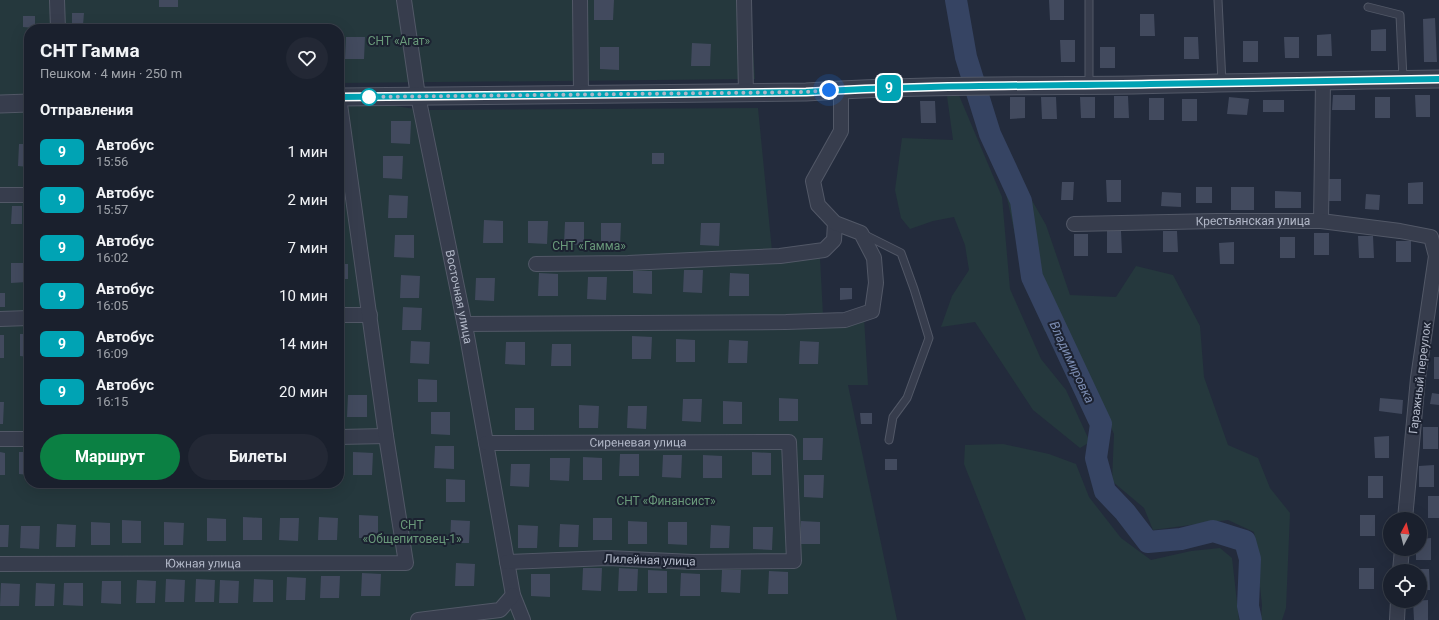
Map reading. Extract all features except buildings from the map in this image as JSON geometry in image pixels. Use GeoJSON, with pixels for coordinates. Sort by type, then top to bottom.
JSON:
{"type":"FeatureCollection","features":[{"type":"Feature","properties":{"kind":"street"},"geometry":{"type":"LineString","coordinates":[[57,0],[58,24]]}},
{"type":"Feature","properties":{"kind":"street","name":"Восточная улица"},"geometry":{"type":"LineString","coordinates":[[404,0],[418,96],[465,324],[513,595],[523,620]]}},
{"type":"Feature","properties":{"kind":"street"},"geometry":{"type":"LineString","coordinates":[[580,0],[581,94]]}},
{"type":"Feature","properties":{"kind":"street"},"geometry":{"type":"LineString","coordinates":[[744,0],[746,93]]}},
{"type":"Feature","properties":{"kind":"street"},"geometry":{"type":"LineString","coordinates":[[344,97],[746,93],[996,86],[1222,84],[1439,79]]}},
{"type":"Feature","properties":{"kind":"street"},"geometry":{"type":"LineString","coordinates":[[1321,221],[1323,81]]}},
{"type":"Feature","properties":{"kind":"street"},"geometry":{"type":"LineString","coordinates":[[465,324],[786,322],[845,320],[872,311],[876,283],[874,258],[861,233],[835,223],[818,205],[813,181],[841,130],[841,90]]}},
{"type":"Feature","properties":{"kind":"street"},"geometry":{"type":"LineString","coordinates":[[0,104],[24,103]]}},
{"type":"Feature","properties":{"kind":"street"},"geometry":{"type":"LineString","coordinates":[[344,166],[346,193],[370,315],[386,436],[344,437]]}},
{"type":"Feature","properties":{"kind":"street"},"geometry":{"type":"LineString","coordinates":[[0,195],[24,195]]}},
{"type":"Feature","properties":{"kind":"street","name":"Крестьянская улица"},"geometry":{"type":"LineString","coordinates":[[1074,224],[1216,221],[1321,221],[1400,231],[1431,237]]}},
{"type":"Feature","properties":{"kind":"street"},"geometry":{"type":"LineString","coordinates":[[536,264],[628,263],[780,256],[824,250],[834,240],[835,223]]}},
{"type":"Feature","properties":{"kind":"street","name":"Гаражный переулок"},"geometry":{"type":"LineString","coordinates":[[1405,512],[1418,378],[1436,256],[1431,237]]}},
{"type":"Feature","properties":{"kind":"street"},"geometry":{"type":"LineString","coordinates":[[344,315],[370,315]]}},
{"type":"Feature","properties":{"kind":"street"},"geometry":{"type":"LineString","coordinates":[[0,319],[24,318]]}},
{"type":"Feature","properties":{"kind":"street","name":"Южная улица"},"geometry":{"type":"LineString","coordinates":[[0,564],[406,563],[386,436]]}},
{"type":"Feature","properties":{"kind":"street"},"geometry":{"type":"LineString","coordinates":[[0,439],[24,439]]}},
{"type":"Feature","properties":{"kind":"street","name":"Сиреневая улица"},"geometry":{"type":"LineString","coordinates":[[486,443],[789,442],[794,561]]}},
{"type":"Feature","properties":{"kind":"street","name":"Лилейная улица"},"geometry":{"type":"LineString","coordinates":[[507,562],[608,558],[693,562],[794,561]]}},
{"type":"Feature","properties":{"kind":"street"},"geometry":{"type":"LineString","coordinates":[[418,620],[500,610],[513,595]]}},
{"type":"Feature","properties":{"kind":"street"},"geometry":{"type":"LineString","coordinates":[[1397,620],[1398,608]]}},
{"type":"Feature","properties":{"kind":"lane"},"geometry":{"type":"LineString","coordinates":[[1089,0],[1089,85]]}},
{"type":"Feature","properties":{"kind":"lane"},"geometry":{"type":"LineString","coordinates":[[1218,0],[1222,84]]}},
{"type":"Feature","properties":{"kind":"lane"},"geometry":{"type":"LineString","coordinates":[[1368,8],[1400,16],[1403,79]]}},
{"type":"Feature","properties":{"kind":"lane"},"geometry":{"type":"LineString","coordinates":[[861,233],[901,253],[929,338],[907,398],[893,417],[889,440]]}},
{"type":"Feature","properties":{"kind":"green space"},"geometry":{"type":"Polygon","coordinates":[[[0,0],[750,0],[755,79],[344,83],[344,24],[24,24],[24,488],[344,488],[344,98],[421,110],[758,108],[773,261],[820,258],[823,315],[864,317],[868,385],[848,385],[897,620],[0,620],[0,0]]]}},
{"type":"Feature","properties":{"kind":"green space"},"geometry":{"type":"Polygon","coordinates":[[[958,93],[1002,197],[1010,289],[1041,359],[1066,390],[1090,442],[1080,448],[1033,410],[975,322],[941,327],[952,296],[969,270],[965,245],[954,217],[933,221],[910,229],[901,218],[895,190],[902,138],[953,140],[947,96],[958,93]]]}},
{"type":"Feature","properties":{"kind":"green space"},"geometry":{"type":"Polygon","coordinates":[[[1022,183],[1046,225],[1070,295],[1116,297],[1136,266],[1173,275],[1200,326],[1204,377],[1228,445],[1258,458],[1270,488],[1290,513],[1286,608],[1282,620],[1261,620],[1262,605],[1254,532],[1228,520],[1153,530],[1144,508],[1112,481],[1114,434],[1096,391],[1044,330],[1016,239],[1005,189],[1022,183]]]}},
{"type":"Feature","properties":{"kind":"green space"},"geometry":{"type":"Polygon","coordinates":[[[1003,444],[1049,454],[1076,464],[1089,497],[1121,538],[1151,560],[1191,551],[1220,548],[1232,558],[1239,620],[1026,620],[964,464],[965,445],[1003,444]]]}},
{"type":"Feature","properties":{"kind":"waterway","name":"Владимировка"},"geometry":{"type":"LineString","coordinates":[[956,0],[966,57],[990,134],[1021,201],[1032,277],[1101,424],[1096,458],[1105,491],[1125,512],[1148,542],[1181,539],[1213,531],[1245,541],[1250,559],[1248,606],[1251,620]]}},
{"type":"Feature","properties":{"kind":"bus line","name":"9"},"geometry":{"type":"LineString","coordinates":[[344,97],[806,92],[954,87],[1222,84],[1439,79]]}},
{"type":"Feature","properties":{"kind":"route"},"geometry":{"type":"LineString","coordinates":[[369,97],[806,92],[829,90]]}},
{"type":"Feature","properties":{"kind":"park label","name":"СНТ «Агат»"},"geometry":{"type":"Point","coordinates":[399,41]}},
{"type":"Feature","properties":{"kind":"park label","name":"СНТ «Гамма»"},"geometry":{"type":"Point","coordinates":[589,246]}},
{"type":"Feature","properties":{"kind":"park label","name":"СНТ «Финансист»"},"geometry":{"type":"Point","coordinates":[666,501]}},
{"type":"Feature","properties":{"kind":"park label","name":"СНТ «Общепитовец-1»"},"geometry":{"type":"Point","coordinates":[412,532]}}]}
